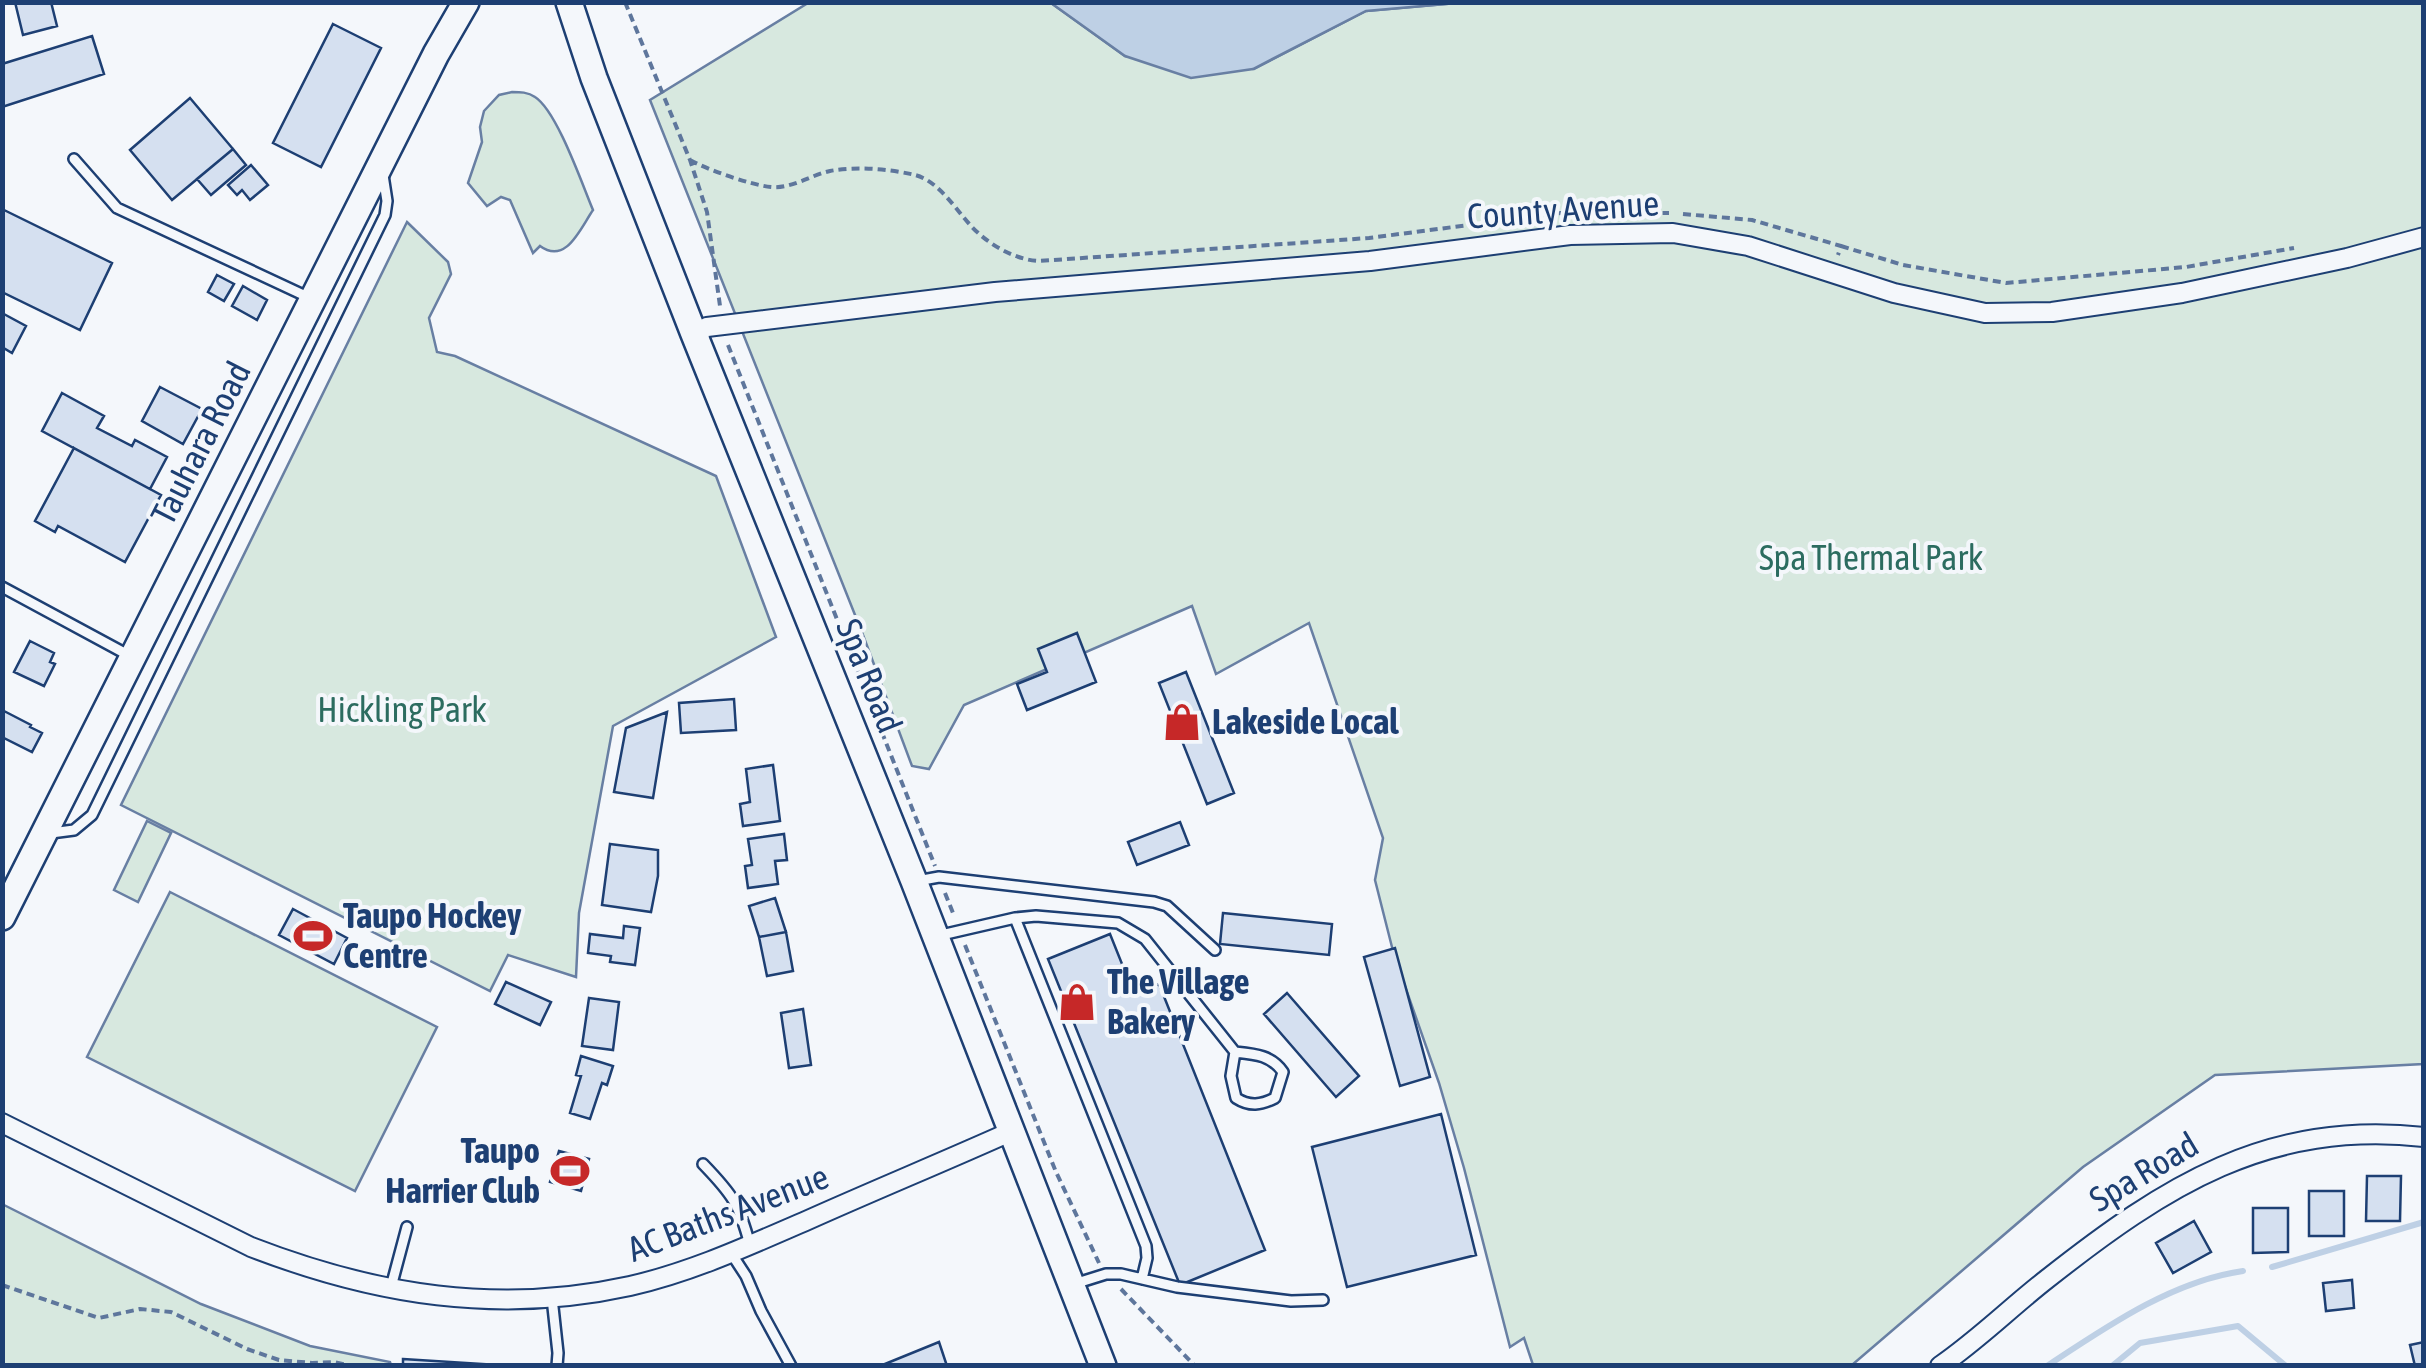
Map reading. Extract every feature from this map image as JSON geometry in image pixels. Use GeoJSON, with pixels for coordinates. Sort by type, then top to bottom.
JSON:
{"type":"FeatureCollection","features":[{"type":"Feature","properties":{"kind":"main road","name":"Tauhara Road"},"geometry":{"type":"LineString","coordinates":[[2,917],[436,54],[466,2]]}},
{"type":"Feature","properties":{"kind":"main road","name":"Spa Road"},"geometry":{"type":"LineString","coordinates":[[568,5],[694,334],[1103,1366]]}},
{"type":"Feature","properties":{"kind":"street","name":"County Avenue"},"geometry":{"type":"LineString","coordinates":[[694,334],[707,327],[995,292],[1370,261],[1570,235],[1674,233],[1748,246],[1894,293],[1986,313],[2052,312],[2182,292],[2347,258],[2424,237]]}},
{"type":"Feature","properties":{"kind":"street","name":"AC Baths Avenue"},"geometry":{"type":"LineString","coordinates":[[6,1122],[251,1247],[334,1276],[390,1289],[459,1298],[522,1300],[631,1286],[668,1276],[750,1245],[1010,1132]]}},
{"type":"Feature","properties":{"kind":"street","name":"Spa Road"},"geometry":{"type":"LineString","coordinates":[[1940,1366],[2118,1225],[2204,1172],[2259,1151],[2336,1135],[2424,1137]]}},
{"type":"Feature","properties":{"kind":"lane"},"geometry":{"type":"LineString","coordinates":[[74,159],[117,208],[313,299]]}},
{"type":"Feature","properties":{"kind":"lane"},"geometry":{"type":"LineString","coordinates":[[44,834],[74,830],[92,816],[385,215],[387,200],[381,163]]}},
{"type":"Feature","properties":{"kind":"lane"},"geometry":{"type":"LineString","coordinates":[[2,587],[132,658]]}},
{"type":"Feature","properties":{"kind":"lane"},"geometry":{"type":"LineString","coordinates":[[914,881],[939,876],[1154,902],[1167,906],[1214,950]]}},
{"type":"Feature","properties":{"kind":"lane"},"geometry":{"type":"LineString","coordinates":[[934,937],[1036,916],[1118,923],[1145,939],[1235,1052],[1231,1081],[1236,1098],[1255,1105],[1275,1098],[1283,1072],[1276,1062],[1258,1054],[1235,1052]]}},
{"type":"Feature","properties":{"kind":"lane"},"geometry":{"type":"LineString","coordinates":[[1015,918],[1146,1246],[1142,1278]]}},
{"type":"Feature","properties":{"kind":"lane"},"geometry":{"type":"LineString","coordinates":[[703,1164],[728,1190],[742,1212],[750,1245]]}},
{"type":"Feature","properties":{"kind":"lane"},"geometry":{"type":"LineString","coordinates":[[390,1289],[407,1227]]}},
{"type":"Feature","properties":{"kind":"lane"},"geometry":{"type":"LineString","coordinates":[[731,1253],[791,1366]]}},
{"type":"Feature","properties":{"kind":"lane"},"geometry":{"type":"LineString","coordinates":[[1071,1285],[1106,1274],[1291,1301],[1323,1300]]}},
{"type":"Feature","properties":{"kind":"lane"},"geometry":{"type":"LineString","coordinates":[[552,1298],[556,1366]]}},
{"type":"Feature","properties":{"kind":"path"},"geometry":{"type":"LineString","coordinates":[[625,2],[690,160],[707,212],[721,313]]}},
{"type":"Feature","properties":{"kind":"path"},"geometry":{"type":"LineString","coordinates":[[690,160],[771,187],[831,171],[865,169],[919,176],[934,185],[975,231],[1009,254],[1028,261],[1370,238],[1561,213],[1655,212],[1752,220],[1903,265],[2006,283],[2186,267],[2299,247]]}},
{"type":"Feature","properties":{"kind":"path"},"geometry":{"type":"LineString","coordinates":[[1834,273],[1841,246]]}},
{"type":"Feature","properties":{"kind":"path"},"geometry":{"type":"LineString","coordinates":[[2,1285],[99,1318],[140,1310],[171,1312],[278,1360],[352,1366]]}},
{"type":"Feature","properties":{"kind":"green space","name":"Spa Thermal Park"},"geometry":{"type":"Polygon","coordinates":[[[808,3],[1051,3],[1125,56],[1254,69],[1366,11],[1457,3],[2423,3],[2423,1064],[2215,1075],[2083,1167],[1852,1365],[1533,1365],[1524,1338],[1510,1347],[1464,1168],[1394,955],[1375,880],[1383,838],[1309,623],[1216,674],[1192,606],[964,705],[929,769],[912,766],[650,100],[808,3]]]}},
{"type":"Feature","properties":{"kind":"green space"},"geometry":{"type":"Polygon","coordinates":[[[512,92],[535,97],[552,117],[593,210],[571,242],[557,251],[540,246],[533,253],[510,200],[501,197],[487,206],[468,183],[482,142],[484,111],[499,95],[512,92]]]}},
{"type":"Feature","properties":{"kind":"green space","name":"Hickling Park"},"geometry":{"type":"Polygon","coordinates":[[[407,222],[448,262],[451,274],[429,318],[437,352],[455,356],[716,476],[776,637],[613,726],[579,913],[576,977],[508,955],[490,991],[121,805],[407,222]]]}},
{"type":"Feature","properties":{"kind":"green space"},"geometry":{"type":"Polygon","coordinates":[[[147,821],[171,833],[138,902],[114,890],[147,821]]]}},
{"type":"Feature","properties":{"kind":"green space"},"geometry":{"type":"Polygon","coordinates":[[[170,892],[437,1027],[355,1191],[87,1057],[170,892]]]}},
{"type":"Feature","properties":{"kind":"green space"},"geometry":{"type":"Polygon","coordinates":[[[2,1204],[201,1304],[310,1346],[391,1365],[3,1365],[2,1204]]]}},
{"type":"Feature","properties":{"kind":"water"},"geometry":{"type":"Polygon","coordinates":[[[1051,3],[1457,3],[1366,11],[1253,69],[1191,78],[1125,56],[1051,3]]]}},
{"type":"Feature","properties":{"kind":"building"},"geometry":{"type":"Polygon","coordinates":[[[15,2],[51,2],[57,26],[23,35],[15,2]]]}},
{"type":"Feature","properties":{"kind":"building"},"geometry":{"type":"Polygon","coordinates":[[[333,24],[381,48],[321,167],[273,143],[333,24]]]}},
{"type":"Feature","properties":{"kind":"building"},"geometry":{"type":"Polygon","coordinates":[[[92,36],[104,74],[2,107],[2,64],[92,36]]]}},
{"type":"Feature","properties":{"kind":"building"},"geometry":{"type":"Polygon","coordinates":[[[190,98],[233,149],[172,200],[130,150],[190,98]]]}},
{"type":"Feature","properties":{"kind":"building"},"geometry":{"type":"Polygon","coordinates":[[[233,149],[246,165],[211,195],[197,179],[233,149]]]}},
{"type":"Feature","properties":{"kind":"building"},"geometry":{"type":"Polygon","coordinates":[[[251,165],[268,185],[250,200],[242,190],[237,195],[228,185],[251,165]]]}},
{"type":"Feature","properties":{"kind":"building"},"geometry":{"type":"Polygon","coordinates":[[[2,209],[112,263],[80,330],[2,292],[2,209]]]}},
{"type":"Feature","properties":{"kind":"building"},"geometry":{"type":"Polygon","coordinates":[[[217,275],[234,284],[224,301],[208,292],[217,275]]]}},
{"type":"Feature","properties":{"kind":"building"},"geometry":{"type":"Polygon","coordinates":[[[243,286],[267,300],[257,320],[232,306],[243,286]]]}},
{"type":"Feature","properties":{"kind":"building"},"geometry":{"type":"Polygon","coordinates":[[[2,313],[26,326],[12,353],[2,347],[2,313]]]}},
{"type":"Feature","properties":{"kind":"building"},"geometry":{"type":"Polygon","coordinates":[[[160,387],[202,409],[183,444],[142,421],[160,387]]]}},
{"type":"Feature","properties":{"kind":"building"},"geometry":{"type":"Polygon","coordinates":[[[62,393],[104,416],[97,428],[132,446],[135,440],[167,457],[150,489],[42,431],[62,393]]]}},
{"type":"Feature","properties":{"kind":"building"},"geometry":{"type":"Polygon","coordinates":[[[74,448],[161,495],[125,562],[58,526],[55,532],[35,521],[74,448]]]}},
{"type":"Feature","properties":{"kind":"building"},"geometry":{"type":"Polygon","coordinates":[[[1077,633],[1096,682],[1027,710],[1017,684],[1047,672],[1038,649],[1077,633]]]}},
{"type":"Feature","properties":{"kind":"building"},"geometry":{"type":"Polygon","coordinates":[[[30,641],[54,653],[50,662],[55,664],[44,686],[14,672],[30,641]]]}},
{"type":"Feature","properties":{"kind":"building"},"geometry":{"type":"Polygon","coordinates":[[[1186,672],[1234,793],[1207,804],[1159,683],[1186,672]]]}},
{"type":"Feature","properties":{"kind":"building"},"geometry":{"type":"Polygon","coordinates":[[[734,699],[736,730],[681,733],[679,703],[734,699]]]}},
{"type":"Feature","properties":{"kind":"building"},"geometry":{"type":"Polygon","coordinates":[[[4,711],[42,733],[32,752],[2,737],[4,711]]]}},
{"type":"Feature","properties":{"kind":"building"},"geometry":{"type":"Polygon","coordinates":[[[667,712],[653,798],[614,792],[626,728],[667,712]]]}},
{"type":"Feature","properties":{"kind":"building"},"geometry":{"type":"Polygon","coordinates":[[[773,765],[780,821],[743,826],[740,804],[750,802],[746,769],[773,765]]]}},
{"type":"Feature","properties":{"kind":"building"},"geometry":{"type":"Polygon","coordinates":[[[1180,822],[1189,845],[1137,865],[1128,842],[1180,822]]]}},
{"type":"Feature","properties":{"kind":"building"},"geometry":{"type":"Polygon","coordinates":[[[784,834],[787,860],[775,861],[778,884],[748,888],[745,866],[752,865],[748,839],[784,834]]]}},
{"type":"Feature","properties":{"kind":"building"},"geometry":{"type":"Polygon","coordinates":[[[610,844],[658,850],[651,912],[602,905],[610,844]]]}},
{"type":"Feature","properties":{"kind":"building"},"geometry":{"type":"Polygon","coordinates":[[[775,898],[786,932],[759,937],[749,906],[775,898]]]}},
{"type":"Feature","properties":{"kind":"building","name":"Taupo Hockey Centre"},"geometry":{"type":"Polygon","coordinates":[[[293,909],[347,938],[334,964],[279,935],[293,909]]]}},
{"type":"Feature","properties":{"kind":"building"},"geometry":{"type":"Polygon","coordinates":[[[1223,913],[1332,924],[1329,955],[1220,944],[1223,913]]]}},
{"type":"Feature","properties":{"kind":"building"},"geometry":{"type":"Polygon","coordinates":[[[624,926],[640,928],[635,965],[610,962],[611,956],[588,953],[590,934],[623,938],[624,926]]]}},
{"type":"Feature","properties":{"kind":"building"},"geometry":{"type":"Polygon","coordinates":[[[786,932],[793,971],[767,976],[759,937],[786,932]]]}},
{"type":"Feature","properties":{"kind":"building"},"geometry":{"type":"Polygon","coordinates":[[[1110,934],[1134,994],[1159,984],[1265,1250],[1180,1285],[1048,959],[1110,934]]]}},
{"type":"Feature","properties":{"kind":"building"},"geometry":{"type":"Polygon","coordinates":[[[1395,948],[1430,1077],[1400,1086],[1364,957],[1395,948]]]}},
{"type":"Feature","properties":{"kind":"building"},"geometry":{"type":"Polygon","coordinates":[[[506,982],[551,1002],[540,1025],[495,1004],[506,982]]]}},
{"type":"Feature","properties":{"kind":"building"},"geometry":{"type":"Polygon","coordinates":[[[1287,993],[1359,1076],[1336,1097],[1264,1014],[1287,993]]]}},
{"type":"Feature","properties":{"kind":"building"},"geometry":{"type":"Polygon","coordinates":[[[589,998],[619,1002],[613,1050],[582,1046],[589,998]]]}},
{"type":"Feature","properties":{"kind":"building"},"geometry":{"type":"Polygon","coordinates":[[[803,1009],[811,1065],[789,1068],[781,1013],[803,1009]]]}},
{"type":"Feature","properties":{"kind":"building"},"geometry":{"type":"Polygon","coordinates":[[[581,1056],[613,1066],[607,1085],[602,1083],[590,1119],[570,1113],[581,1076],[576,1075],[581,1056]]]}},
{"type":"Feature","properties":{"kind":"building"},"geometry":{"type":"Polygon","coordinates":[[[1441,1114],[1476,1255],[1347,1287],[1312,1147],[1441,1114]]]}},
{"type":"Feature","properties":{"kind":"building","name":"Taupo Harrier Club"},"geometry":{"type":"Polygon","coordinates":[[[559,1151],[589,1159],[581,1191],[550,1182],[559,1151]]]}},
{"type":"Feature","properties":{"kind":"building"},"geometry":{"type":"Polygon","coordinates":[[[2367,1176],[2401,1176],[2400,1221],[2366,1221],[2367,1176]]]}},
{"type":"Feature","properties":{"kind":"building"},"geometry":{"type":"Polygon","coordinates":[[[2309,1191],[2344,1191],[2344,1236],[2309,1236],[2309,1191]]]}},
{"type":"Feature","properties":{"kind":"building"},"geometry":{"type":"Polygon","coordinates":[[[2253,1208],[2288,1208],[2288,1252],[2253,1253],[2253,1208]]]}},
{"type":"Feature","properties":{"kind":"building"},"geometry":{"type":"Polygon","coordinates":[[[2194,1221],[2211,1252],[2173,1273],[2156,1243],[2194,1221]]]}},
{"type":"Feature","properties":{"kind":"building"},"geometry":{"type":"Polygon","coordinates":[[[2352,1280],[2354,1308],[2326,1311],[2323,1283],[2352,1280]]]}},
{"type":"Feature","properties":{"kind":"building"},"geometry":{"type":"Polygon","coordinates":[[[939,1342],[947,1366],[880,1366],[939,1342]]]}},
{"type":"Feature","properties":{"kind":"building"},"geometry":{"type":"Polygon","coordinates":[[[2424,1342],[2424,1366],[2415,1366],[2410,1345],[2424,1342]]]}},
{"type":"Feature","properties":{"kind":"building"},"geometry":{"type":"Polygon","coordinates":[[[403,1359],[516,1366],[403,1366],[403,1359]]]}},
{"type":"Feature","properties":{"kind":"waterway"},"geometry":{"type":"LineString","coordinates":[[2272,1267],[2424,1222]]}},
{"type":"Feature","properties":{"kind":"waterway"},"geometry":{"type":"LineString","coordinates":[[2047,1366],[2165,1295],[2243,1271]]}},
{"type":"Feature","properties":{"kind":"waterway"},"geometry":{"type":"LineString","coordinates":[[2112,1366],[2140,1343],[2238,1326],[2286,1366]]}},
{"type":"Feature","properties":{"kind":"place","name":"Lakeside Local"},"geometry":{"type":"Point","coordinates":[1182,722]}},
{"type":"Feature","properties":{"kind":"place","name":"Taupo Hockey Centre"},"geometry":{"type":"Point","coordinates":[313,936]}},
{"type":"Feature","properties":{"kind":"place","name":"The Village Bakery"},"geometry":{"type":"Point","coordinates":[1077,1002]}},
{"type":"Feature","properties":{"kind":"place","name":"Taupo Harrier Club"},"geometry":{"type":"Point","coordinates":[570,1171]}}]}
